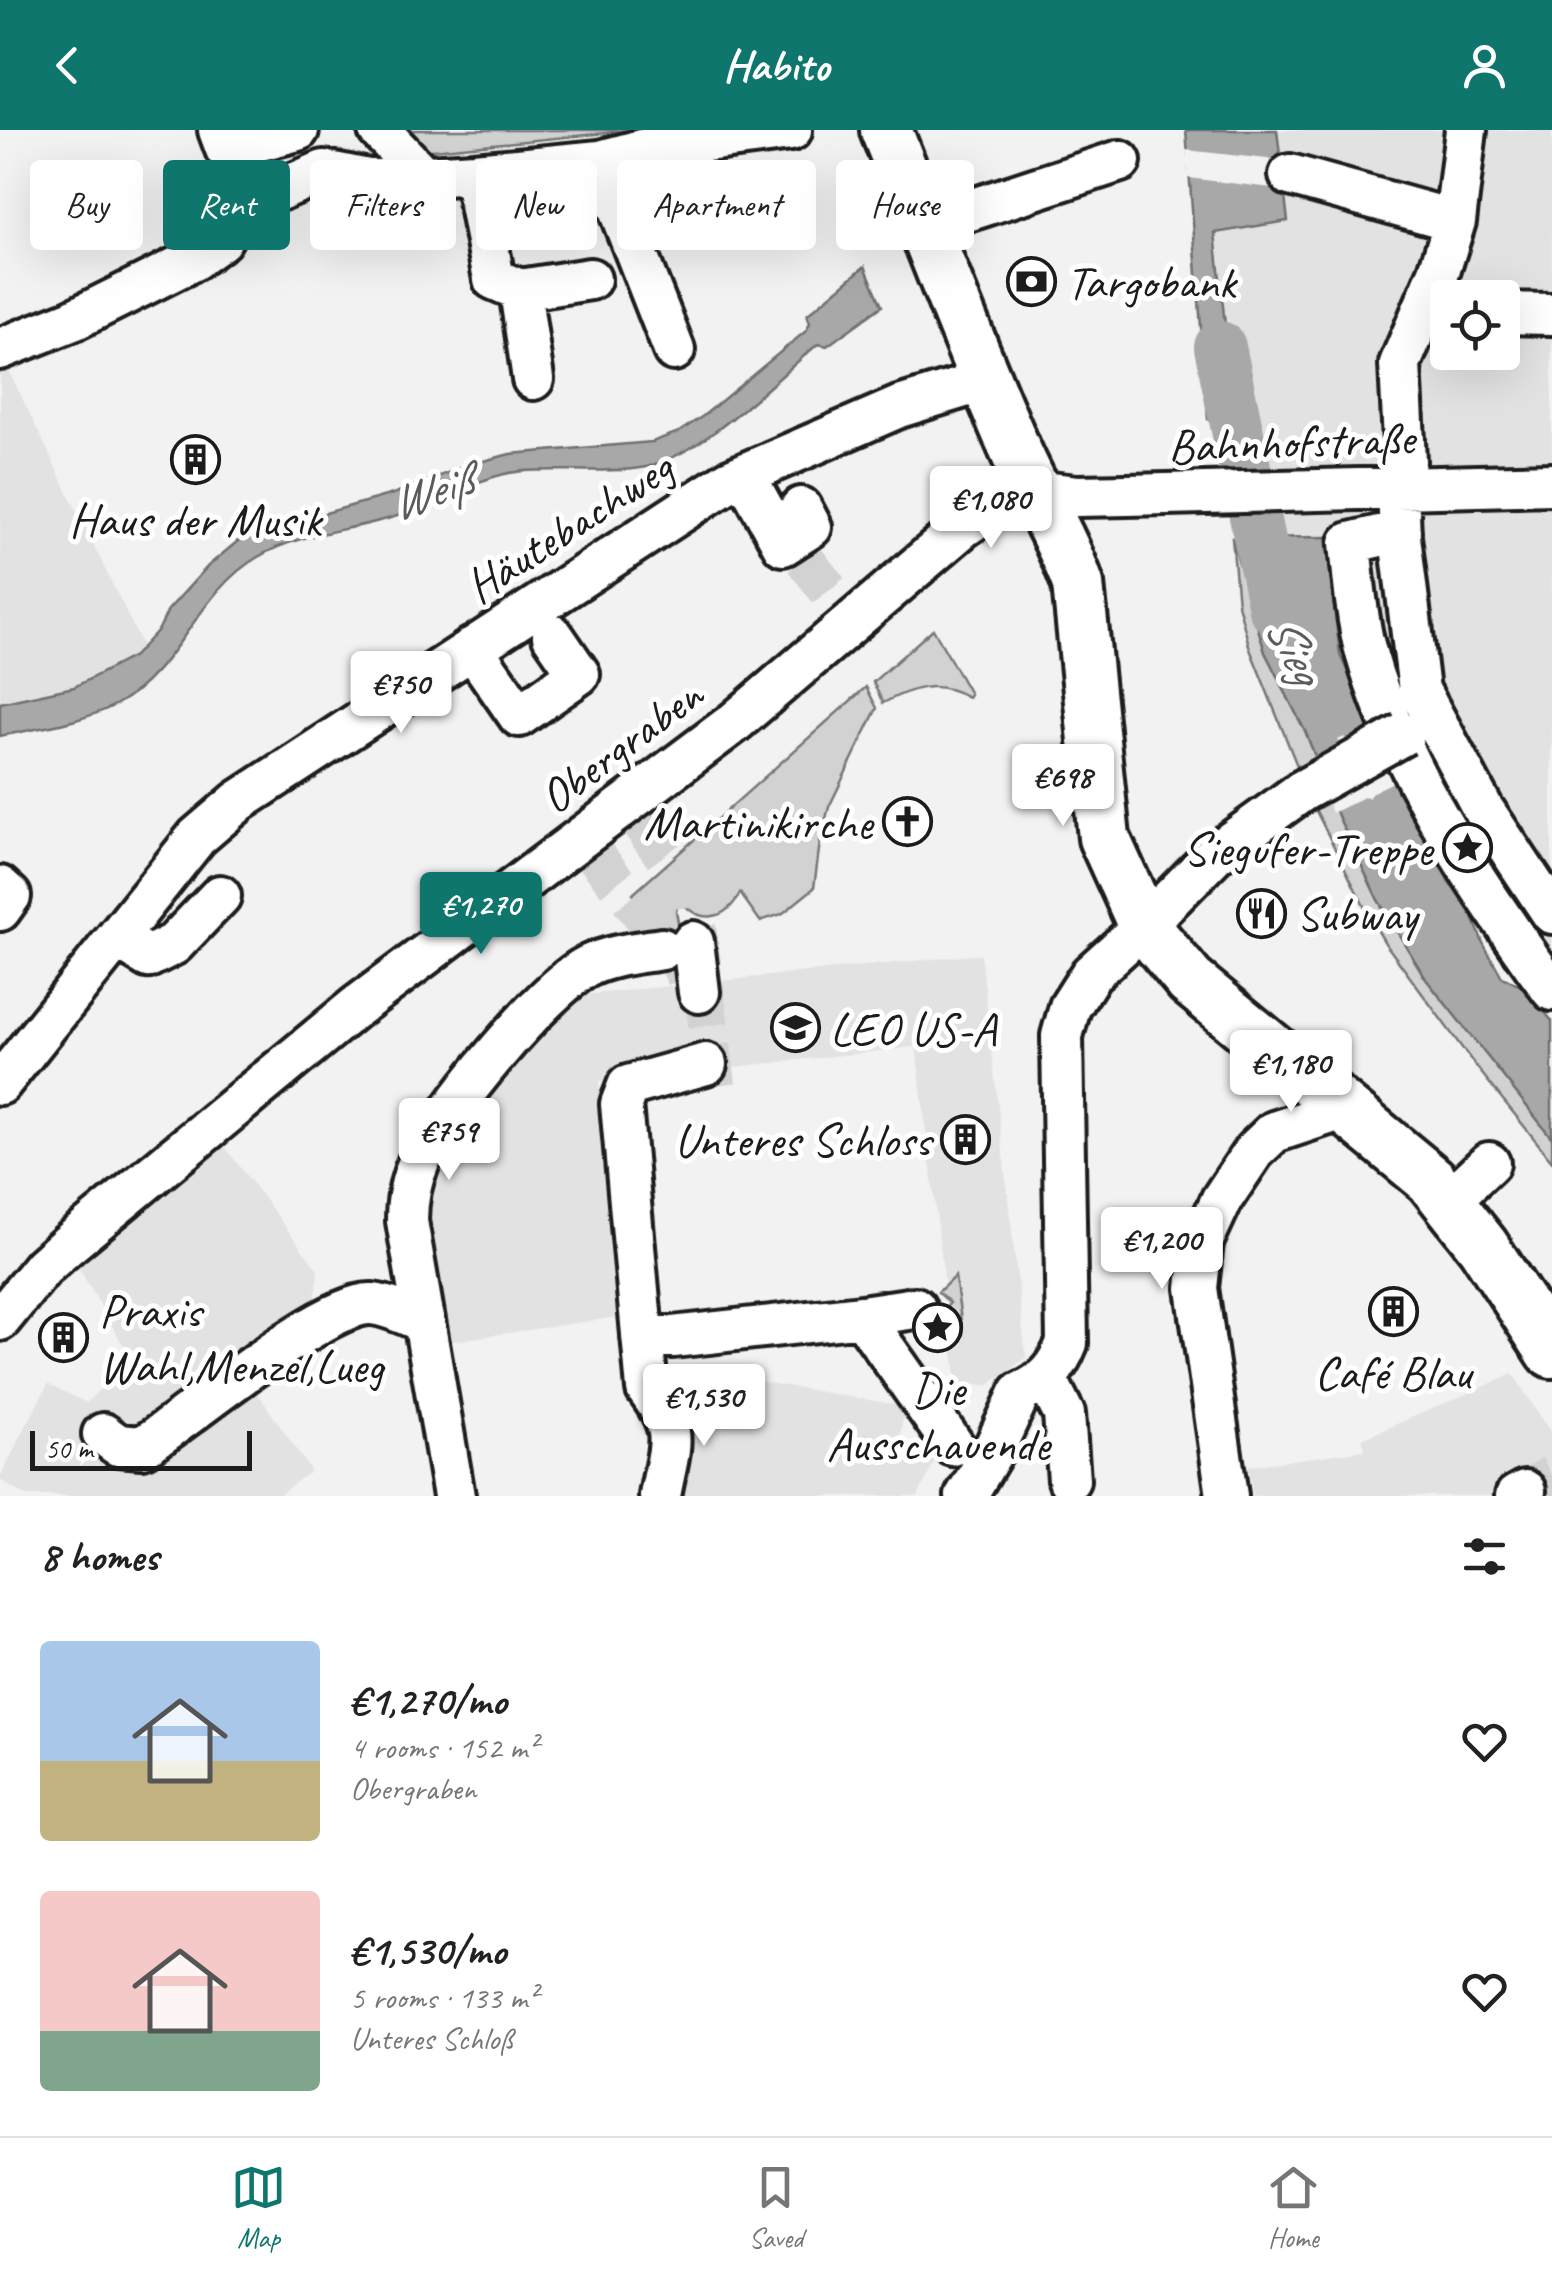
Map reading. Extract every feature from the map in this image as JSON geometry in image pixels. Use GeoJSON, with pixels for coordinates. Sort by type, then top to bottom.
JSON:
{"type":"FeatureCollection","features":[{"type":"Feature","properties":{"kind":"main road"},"geometry":{"type":"LineString","coordinates":[[886,130],[898,160]]}},
{"type":"Feature","properties":{"kind":"main road"},"geometry":{"type":"LineString","coordinates":[[934,250],[1032,490],[1064,545],[1078,584],[1104,838],[1144,926],[1190,981],[1403,1154],[1450,1200],[1552,1352]]}},
{"type":"Feature","properties":{"kind":"street"},"geometry":{"type":"LineString","coordinates":[[219,130],[226,149],[298,130]]}},
{"type":"Feature","properties":{"kind":"street"},"geometry":{"type":"LineString","coordinates":[[380,130],[409,160]]}},
{"type":"Feature","properties":{"kind":"street"},"geometry":{"type":"LineString","coordinates":[[456,174],[600,161],[646,148],[791,130]]}},
{"type":"Feature","properties":{"kind":"street"},"geometry":{"type":"LineString","coordinates":[[1442,280],[1455,221],[1466,130]]}},
{"type":"Feature","properties":{"kind":"street"},"geometry":{"type":"LineString","coordinates":[[600,161],[674,350]]}},
{"type":"Feature","properties":{"kind":"street"},"geometry":{"type":"LineString","coordinates":[[974,209],[1120,162]]}},
{"type":"Feature","properties":{"kind":"street"},"geometry":{"type":"LineString","coordinates":[[474,173],[494,279],[520,290],[590,279]]}},
{"type":"Feature","properties":{"kind":"street"},"geometry":{"type":"LineString","coordinates":[[1290,175],[1455,221]]}},
{"type":"Feature","properties":{"kind":"street"},"geometry":{"type":"LineString","coordinates":[[0,349],[73,320],[193,260],[221,240],[239,207],[310,177]]}},
{"type":"Feature","properties":{"kind":"street"},"geometry":{"type":"LineString","coordinates":[[520,290],[532,379]]}},
{"type":"Feature","properties":{"kind":"street"},"geometry":{"type":"LineString","coordinates":[[1520,313],[1552,314]]}},
{"type":"Feature","properties":{"kind":"street"},"geometry":{"type":"LineString","coordinates":[[1430,320],[1400,364],[1405,462],[1398,488],[1400,531],[1419,690],[1419,728],[1549,919]]}},
{"type":"Feature","properties":{"kind":"street","name":"Häutebachweg"},"geometry":{"type":"LineString","coordinates":[[0,1084],[197,836],[238,801],[730,480],[848,438],[899,407],[987,380]]}},
{"type":"Feature","properties":{"kind":"street"},"geometry":{"type":"LineString","coordinates":[[744,474],[783,545],[799,536]]}},
{"type":"Feature","properties":{"kind":"street","name":"Bahnhofstraße"},"geometry":{"type":"LineString","coordinates":[[1032,490],[1077,496],[1552,484]]}},
{"type":"Feature","properties":{"kind":"street","name":"Obergraben"},"geometry":{"type":"LineString","coordinates":[[0,1320],[43,1268],[69,1244],[356,1007],[634,814],[735,722],[845,610],[993,507],[1032,490]]}},
{"type":"Feature","properties":{"kind":"street"},"geometry":{"type":"LineString","coordinates":[[1400,531],[1350,542],[1355,598],[1375,682],[1428,796],[1518,943],[1552,990]]}},
{"type":"Feature","properties":{"kind":"street"},"geometry":{"type":"LineString","coordinates":[[472,648],[519,716],[579,674],[553,636]]}},
{"type":"Feature","properties":{"kind":"street"},"geometry":{"type":"LineString","coordinates":[[966,1496],[1020,1393],[1046,1378],[1062,1356],[1069,1329],[1062,1036],[1070,1007],[1091,974],[1215,854],[1302,791],[1419,728]]}},
{"type":"Feature","properties":{"kind":"street"},"geometry":{"type":"LineString","coordinates":[[0,887],[10,896],[0,910]]}},
{"type":"Feature","properties":{"kind":"street"},"geometry":{"type":"LineString","coordinates":[[117,938],[148,957],[174,944],[220,896]]}},
{"type":"Feature","properties":{"kind":"street"},"geometry":{"type":"LineString","coordinates":[[454,1496],[424,1322],[392,1221],[407,1196],[420,1160],[455,1106],[556,988],[588,966],[678,946],[699,992]]}},
{"type":"Feature","properties":{"kind":"street"},"geometry":{"type":"LineString","coordinates":[[1274,1132],[1286,1059]]}},
{"type":"Feature","properties":{"kind":"street"},"geometry":{"type":"LineString","coordinates":[[660,1496],[671,1431],[647,1389],[621,1104],[628,1086],[706,1064]]}},
{"type":"Feature","properties":{"kind":"street"},"geometry":{"type":"LineString","coordinates":[[1227,1496],[1197,1288],[1198,1261],[1206,1232],[1222,1199],[1254,1151],[1274,1132],[1346,1108]]}},
{"type":"Feature","properties":{"kind":"street"},"geometry":{"type":"LineString","coordinates":[[1450,1200],[1490,1163]]}},
{"type":"Feature","properties":{"kind":"street"},"geometry":{"type":"LineString","coordinates":[[102,1434],[118,1445],[142,1447],[302,1332],[336,1312],[370,1304],[424,1322]]}},
{"type":"Feature","properties":{"kind":"street"},"geometry":{"type":"LineString","coordinates":[[642,1337],[673,1337],[886,1305],[952,1445]]}},
{"type":"Feature","properties":{"kind":"street"},"geometry":{"type":"LineString","coordinates":[[1046,1378],[1064,1414],[1069,1480]]}},
{"type":"Feature","properties":{"kind":"shaded area"},"geometry":{"type":"Polygon","coordinates":[[[405,130],[637,130],[412,152],[405,130]]]}},
{"type":"Feature","properties":{"kind":"shaded area"},"geometry":{"type":"Polygon","coordinates":[[[1277,130],[1552,130],[1552,958],[1503,888],[1438,759],[1419,768],[1378,661],[1366,536],[1253,537],[1215,233],[1288,221],[1277,130]]]}},
{"type":"Feature","properties":{"kind":"shaded area"},"geometry":{"type":"Polygon","coordinates":[[[7,367],[142,645],[134,656],[74,687],[0,703],[0,370],[7,367]]]}},
{"type":"Feature","properties":{"kind":"shaded area"},"geometry":{"type":"Polygon","coordinates":[[[1232,538],[1265,652],[1306,733],[1339,818],[1378,900],[1426,979],[1552,1138],[1552,1161],[1471,1060],[1368,914],[1312,803],[1250,649],[1238,604],[1232,538]]]}},
{"type":"Feature","properties":{"kind":"shaded area"},"geometry":{"type":"Polygon","coordinates":[[[933,629],[970,694],[968,697],[935,687],[904,693],[883,703],[873,682],[933,629]]]}},
{"type":"Feature","properties":{"kind":"shaded area"},"geometry":{"type":"Polygon","coordinates":[[[866,687],[877,708],[829,807],[814,888],[782,914],[760,921],[740,893],[727,909],[711,916],[695,913],[680,899],[676,911],[680,933],[669,941],[633,894],[866,687]]]}},
{"type":"Feature","properties":{"kind":"shaded area"},"geometry":{"type":"Polygon","coordinates":[[[981,954],[1026,1358],[989,1385],[957,1386],[916,1047],[599,1082],[618,1317],[439,1343],[421,1189],[543,999],[981,954]]]}},
{"type":"Feature","properties":{"kind":"shaded area"},"geometry":{"type":"Polygon","coordinates":[[[222,1143],[318,1270],[312,1333],[248,1379],[311,1471],[277,1496],[25,1496],[0,1477],[48,1384],[87,1403],[129,1355],[73,1258],[222,1143]]]}},
{"type":"Feature","properties":{"kind":"shaded area"},"geometry":{"type":"Polygon","coordinates":[[[955,1276],[963,1335],[935,1334],[912,1318],[946,1307],[950,1303],[938,1292],[955,1276]]]}},
{"type":"Feature","properties":{"kind":"shaded area"},"geometry":{"type":"Polygon","coordinates":[[[703,1372],[905,1406],[900,1438],[937,1457],[918,1496],[682,1496],[703,1372]]]}},
{"type":"Feature","properties":{"kind":"shaded area"},"geometry":{"type":"Polygon","coordinates":[[[1513,1374],[1552,1434],[1550,1496],[1253,1496],[1248,1466],[1365,1450],[1362,1439],[1513,1374]]]}},
{"type":"Feature","properties":{"kind":"water"},"geometry":{"type":"Polygon","coordinates":[[[1186,130],[1277,130],[1288,221],[1215,233],[1235,416],[1208,419],[1186,130]]]}},
{"type":"Feature","properties":{"kind":"water","name":"Weiß"},"geometry":{"type":"Polygon","coordinates":[[[865,266],[882,306],[827,346],[818,344],[736,415],[691,447],[668,459],[632,469],[508,473],[403,514],[275,548],[237,572],[219,590],[138,690],[89,716],[0,736],[0,703],[74,687],[134,656],[208,566],[244,536],[393,494],[468,465],[510,454],[652,442],[679,432],[806,331],[810,323],[807,315],[865,266]]]}},
{"type":"Feature","properties":{"kind":"water"},"geometry":{"type":"Polygon","coordinates":[[[1326,537],[1340,655],[1398,784],[1450,884],[1464,894],[1483,943],[1502,977],[1525,988],[1552,1021],[1552,1138],[1426,979],[1378,900],[1339,818],[1306,733],[1265,652],[1232,538],[1326,537]]]}},
{"type":"Feature","properties":{"kind":"pier"},"geometry":{"type":"Polygon","coordinates":[[[1186,150],[1286,161],[1289,190],[1188,178],[1186,150]]]}},
{"type":"Feature","properties":{"kind":"pier"},"geometry":{"type":"Polygon","coordinates":[[[1378,724],[1401,778],[1332,813],[1311,758],[1339,743],[1338,740],[1378,724]]]}},
{"type":"Feature","properties":{"kind":"waterway","name":"Sieg"},"geometry":{"type":"LineString","coordinates":[[1220,347],[1274,608]]}},
{"type":"Feature","properties":{"kind":"tunnel"},"geometry":{"type":"LineString","coordinates":[[804,559],[837,601]]}},
{"type":"Feature","properties":{"kind":"tunnel"},"geometry":{"type":"LineString","coordinates":[[641,823],[692,894],[716,1085]]}},
{"type":"Feature","properties":{"kind":"tunnel"},"geometry":{"type":"LineString","coordinates":[[592,852],[675,955],[686,976]]}},
{"type":"Feature","properties":{"kind":"tunnel"},"geometry":{"type":"LineString","coordinates":[[1525,1491],[1552,1475]]}},
{"type":"Feature","properties":{"kind":"place","name":"Targobank"},"geometry":{"type":"Point","coordinates":[1031,281]}},
{"type":"Feature","properties":{"kind":"place","name":"Haus der Musik"},"geometry":{"type":"Point","coordinates":[195,459]}},
{"type":"Feature","properties":{"kind":"place","name":"Martinikirche"},"geometry":{"type":"Point","coordinates":[907,822]}},
{"type":"Feature","properties":{"kind":"place","name":"Siegufer-Treppe"},"geometry":{"type":"Point","coordinates":[1467,848]}},
{"type":"Feature","properties":{"kind":"place","name":"Subway"},"geometry":{"type":"Point","coordinates":[1261,913]}},
{"type":"Feature","properties":{"kind":"place","name":"LEO US-A"},"geometry":{"type":"Point","coordinates":[795,1028]}},
{"type":"Feature","properties":{"kind":"place","name":"Unteres Schloss"},"geometry":{"type":"Point","coordinates":[966,1139]}},
{"type":"Feature","properties":{"kind":"place","name":"Café Blau"},"geometry":{"type":"Point","coordinates":[1393,1312]}},
{"type":"Feature","properties":{"kind":"place","name":"Die Ausschauende"},"geometry":{"type":"Point","coordinates":[938,1328]}},
{"type":"Feature","properties":{"kind":"place","name":"Praxis Wahl,Menzel,Lueg"},"geometry":{"type":"Point","coordinates":[64,1338]}}]}
